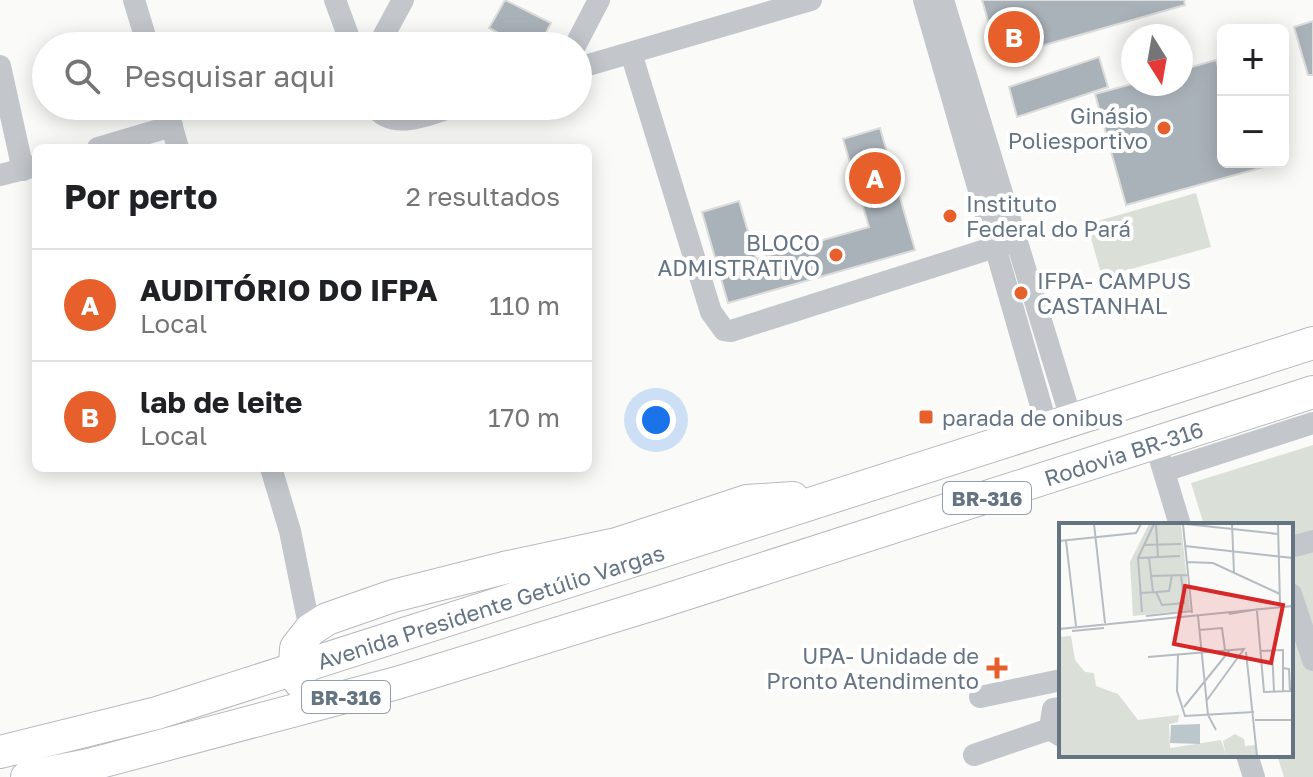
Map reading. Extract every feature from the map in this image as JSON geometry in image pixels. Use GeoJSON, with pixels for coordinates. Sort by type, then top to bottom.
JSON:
{"type":"FeatureCollection","features":[{"type":"Feature","properties":{"kind":"highway","name":"Rodovia BR-316"},"geometry":{"type":"LineString","coordinates":[[841,496],[1313,343]]}},
{"type":"Feature","properties":{"kind":"highway","name":"Rodovia BR-316"},"geometry":{"type":"LineString","coordinates":[[660,602],[1160,457],[1313,392]]}},
{"type":"Feature","properties":{"kind":"highway"},"geometry":{"type":"LineString","coordinates":[[320,703],[300,682],[295,667],[296,648],[310,630],[327,619],[393,596],[617,544],[747,501],[841,496]]}},
{"type":"Feature","properties":{"kind":"highway","name":"Avenida Presidente Getúlio Vargas"},"geometry":{"type":"LineString","coordinates":[[0,752],[157,713],[841,496]]}},
{"type":"Feature","properties":{"kind":"highway","name":"Avenida Presidente Getúlio Vargas"},"geometry":{"type":"LineString","coordinates":[[28,777],[89,765],[397,683],[660,602]]}},
{"type":"Feature","properties":{"kind":"street"},"geometry":{"type":"LineString","coordinates":[[134,0],[144,32]]}},
{"type":"Feature","properties":{"kind":"street"},"geometry":{"type":"LineString","coordinates":[[335,0],[347,32]]}},
{"type":"Feature","properties":{"kind":"street"},"geometry":{"type":"LineString","coordinates":[[386,32],[403,0]]}},
{"type":"Feature","properties":{"kind":"street"},"geometry":{"type":"LineString","coordinates":[[582,32],[599,0]]}},
{"type":"Feature","properties":{"kind":"street"},"geometry":{"type":"LineString","coordinates":[[592,64],[811,0]]}},
{"type":"Feature","properties":{"kind":"street"},"geometry":{"type":"LineString","coordinates":[[924,0],[1007,244]]}},
{"type":"Feature","properties":{"kind":"street"},"geometry":{"type":"LineString","coordinates":[[943,0],[1007,244],[1060,426]]}},
{"type":"Feature","properties":{"kind":"street"},"geometry":{"type":"LineString","coordinates":[[631,53],[711,312],[724,330],[731,331],[1007,244]]}},
{"type":"Feature","properties":{"kind":"street"},"geometry":{"type":"LineString","coordinates":[[0,66],[29,168],[0,175]]}},
{"type":"Feature","properties":{"kind":"street"},"geometry":{"type":"LineString","coordinates":[[112,144],[172,127]]}},
{"type":"Feature","properties":{"kind":"street"},"geometry":{"type":"LineString","coordinates":[[1179,523],[1160,457],[1313,423]]}},
{"type":"Feature","properties":{"kind":"street"},"geometry":{"type":"LineString","coordinates":[[272,472],[290,531],[310,630]]}},
{"type":"Feature","properties":{"kind":"street"},"geometry":{"type":"LineString","coordinates":[[1293,546],[1313,541]]}},
{"type":"Feature","properties":{"kind":"street"},"geometry":{"type":"LineString","coordinates":[[1293,600],[1313,660]]}},
{"type":"Feature","properties":{"kind":"street"},"geometry":{"type":"LineString","coordinates":[[974,755],[1056,721],[1054,682],[980,697]]}},
{"type":"Feature","properties":{"kind":"street"},"geometry":{"type":"LineString","coordinates":[[1248,757],[1254,777]]}},
{"type":"Feature","properties":{"kind":"shaded area"},"geometry":{"type":"Polygon","coordinates":[[[1196,193],[1211,247],[1102,277],[1087,224],[1196,193]]]}},
{"type":"Feature","properties":{"kind":"shaded area"},"geometry":{"type":"Polygon","coordinates":[[[1313,445],[1313,777],[1284,777],[1278,757],[1293,757],[1293,523],[1203,523],[1191,483],[1313,445]]]}},
{"type":"Feature","properties":{"kind":"building"},"geometry":{"type":"Polygon","coordinates":[[[505,0],[551,23],[546,32],[496,32],[489,28],[505,0]]]}},
{"type":"Feature","properties":{"kind":"building"},"geometry":{"type":"Polygon","coordinates":[[[982,0],[1184,0],[1185,5],[999,58],[982,0]]]}},
{"type":"Feature","properties":{"kind":"building"},"geometry":{"type":"Polygon","coordinates":[[[1313,21],[1313,75],[1308,75],[1294,27],[1313,21]]]}},
{"type":"Feature","properties":{"kind":"building"},"geometry":{"type":"Polygon","coordinates":[[[1099,57],[1108,87],[1017,117],[1009,87],[1099,57]]]}},
{"type":"Feature","properties":{"kind":"building","name":"Ginásio Poliesportivo"},"geometry":{"type":"Polygon","coordinates":[[[1216,60],[1217,63],[1217,168],[1260,168],[1126,205],[1095,94],[1121,87],[1121,96],[1193,96],[1193,67],[1216,60]]]}},
{"type":"Feature","properties":{"kind":"building","name":"BLOCO ADMISTRATIVO"},"geometry":{"type":"Polygon","coordinates":[[[880,128],[915,250],[728,303],[702,212],[739,201],[756,259],[869,227],[843,139],[880,128]]]}},
{"type":"Feature","properties":{"kind":"place","name":"lab de leite"},"geometry":{"type":"Point","coordinates":[1014,37]}},
{"type":"Feature","properties":{"kind":"place","name":"Ginásio Poliesportivo"},"geometry":{"type":"Point","coordinates":[1164,128]}},
{"type":"Feature","properties":{"kind":"place","name":"AUDITÓRIO DO IFPA"},"geometry":{"type":"Point","coordinates":[875,178]}},
{"type":"Feature","properties":{"kind":"place","name":"Instituto Federal do Pará"},"geometry":{"type":"Point","coordinates":[950,216]}},
{"type":"Feature","properties":{"kind":"place","name":"BLOCO ADMISTRATIVO"},"geometry":{"type":"Point","coordinates":[836,255]}},
{"type":"Feature","properties":{"kind":"place","name":"IFPA- CAMPUS CASTANHAL"},"geometry":{"type":"Point","coordinates":[1021,293]}},
{"type":"Feature","properties":{"kind":"place","name":"parada de onibus"},"geometry":{"type":"Point","coordinates":[926,417]}},
{"type":"Feature","properties":{"kind":"place","name":"UPA- Unidade de Pronto Atendimento"},"geometry":{"type":"Point","coordinates":[997,668]}}]}
